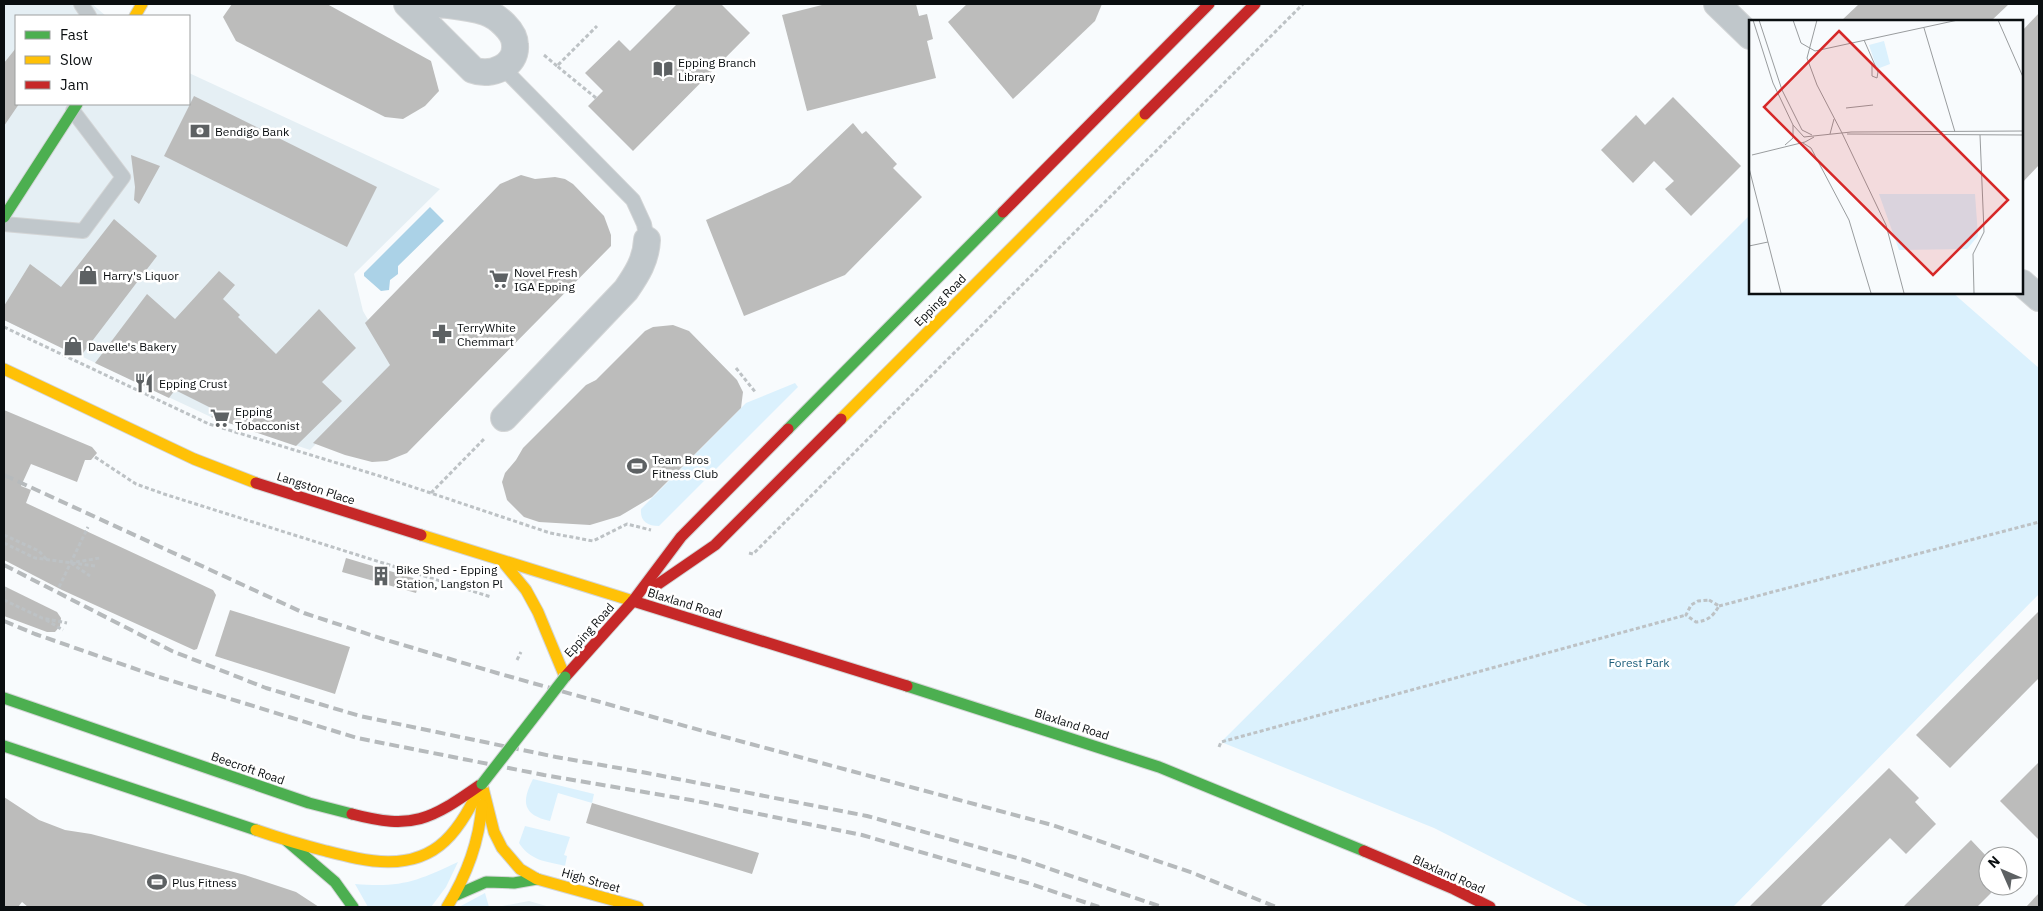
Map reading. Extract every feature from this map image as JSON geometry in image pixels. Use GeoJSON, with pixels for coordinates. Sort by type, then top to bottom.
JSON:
{"type":"FeatureCollection","features":[{"type":"Feature","properties":{"kind":"main road"},"geometry":{"type":"LineString","coordinates":[[135,15],[142,4]]}},
{"type":"Feature","properties":{"kind":"main road","name":"Epping Road"},"geometry":{"type":"LineString","coordinates":[[565,677],[633,601],[681,537],[1209,4]]}},
{"type":"Feature","properties":{"kind":"main road","name":"Epping Road"},"geometry":{"type":"LineString","coordinates":[[633,601],[715,545],[1255,4]]}},
{"type":"Feature","properties":{"kind":"main road"},"geometry":{"type":"LineString","coordinates":[[4,217],[75,107]]}},
{"type":"Feature","properties":{"kind":"main road","name":"Langston Place"},"geometry":{"type":"LineString","coordinates":[[4,369],[194,459],[265,486],[503,562],[633,601]]}},
{"type":"Feature","properties":{"kind":"main road"},"geometry":{"type":"LineString","coordinates":[[503,562],[526,590],[538,612],[565,677]]}},
{"type":"Feature","properties":{"kind":"main road","name":"Blaxland Road"},"geometry":{"type":"LineString","coordinates":[[633,601],[1001,715],[1158,767],[1454,889],[1490,907]]}},
{"type":"Feature","properties":{"kind":"main road","name":"Beecroft Road"},"geometry":{"type":"LineString","coordinates":[[4,746],[287,841],[360,860],[406,861],[440,846],[454,834],[462,823],[482,784],[565,677]]}},
{"type":"Feature","properties":{"kind":"main road","name":"Beecroft Road"},"geometry":{"type":"LineString","coordinates":[[4,698],[309,803],[374,820],[398,823],[423,819],[447,808],[482,784]]}},
{"type":"Feature","properties":{"kind":"main road"},"geometry":{"type":"LineString","coordinates":[[447,907],[472,860],[477,844],[482,806],[482,784]]}},
{"type":"Feature","properties":{"kind":"main road","name":"High Street"},"geometry":{"type":"LineString","coordinates":[[482,784],[489,816],[502,848],[520,869],[537,879],[638,907]]}},
{"type":"Feature","properties":{"kind":"main road","name":"Beecroft Road"},"geometry":{"type":"LineString","coordinates":[[287,841],[335,882],[354,907]]}},
{"type":"Feature","properties":{"kind":"main road","name":"High Street"},"geometry":{"type":"LineString","coordinates":[[454,896],[486,882],[514,882],[537,879]]}},
{"type":"Feature","properties":{"kind":"street"},"geometry":{"type":"LineString","coordinates":[[406,4],[473,70],[489,73],[503,68],[514,54],[516,47],[515,40],[504,25],[495,17],[471,6],[439,4]]}},
{"type":"Feature","properties":{"kind":"street"},"geometry":{"type":"LineString","coordinates":[[1717,4],[1749,35]]}},
{"type":"Feature","properties":{"kind":"street"},"geometry":{"type":"LineString","coordinates":[[504,418],[626,290],[637,275],[645,258],[647,240]]}},
{"type":"Feature","properties":{"kind":"street"},"geometry":{"type":"LineString","coordinates":[[2023,284],[2039,298]]}},
{"type":"Feature","properties":{"kind":"lane"},"geometry":{"type":"LineString","coordinates":[[81,4],[89,15]]}},
{"type":"Feature","properties":{"kind":"lane"},"geometry":{"type":"LineString","coordinates":[[503,68],[633,200],[644,224],[647,240]]}},
{"type":"Feature","properties":{"kind":"lane"},"geometry":{"type":"LineString","coordinates":[[4,224],[83,231],[123,177],[75,107]]}},
{"type":"Feature","properties":{"kind":"path"},"geometry":{"type":"LineString","coordinates":[[744,551],[753,554],[1303,4]]}},
{"type":"Feature","properties":{"kind":"path"},"geometry":{"type":"LineString","coordinates":[[557,66],[596,26]]}},
{"type":"Feature","properties":{"kind":"path"},"geometry":{"type":"LineString","coordinates":[[539,51],[596,98]]}},
{"type":"Feature","properties":{"kind":"path"},"geometry":{"type":"LineString","coordinates":[[4,327],[209,424],[431,493],[550,533],[593,541],[627,524],[654,530]]}},
{"type":"Feature","properties":{"kind":"path"},"geometry":{"type":"LineString","coordinates":[[736,368],[756,393]]}},
{"type":"Feature","properties":{"kind":"path"},"geometry":{"type":"LineString","coordinates":[[431,493],[504,418]]}},
{"type":"Feature","properties":{"kind":"path"},"geometry":{"type":"LineString","coordinates":[[95,456],[136,484],[164,494],[494,598]]}},
{"type":"Feature","properties":{"kind":"path"},"geometry":{"type":"LineString","coordinates":[[1686,615],[1696,622],[1705,621],[1713,616],[1719,606],[2039,522]]}},
{"type":"Feature","properties":{"kind":"path"},"geometry":{"type":"LineString","coordinates":[[59,587],[88,527]]}},
{"type":"Feature","properties":{"kind":"path"},"geometry":{"type":"LineString","coordinates":[[4,535],[39,552],[48,561]]}},
{"type":"Feature","properties":{"kind":"path"},"geometry":{"type":"LineString","coordinates":[[4,543],[34,558],[96,566]]}},
{"type":"Feature","properties":{"kind":"path"},"geometry":{"type":"LineString","coordinates":[[70,562],[100,558]]}},
{"type":"Feature","properties":{"kind":"path"},"geometry":{"type":"LineString","coordinates":[[70,562],[90,576]]}},
{"type":"Feature","properties":{"kind":"path"},"geometry":{"type":"LineString","coordinates":[[4,591],[6,586]]}},
{"type":"Feature","properties":{"kind":"path"},"geometry":{"type":"LineString","coordinates":[[4,600],[63,630]]}},
{"type":"Feature","properties":{"kind":"path"},"geometry":{"type":"LineString","coordinates":[[1219,748],[1222,742],[1686,615],[1691,605],[1698,601],[1709,600],[1719,606]]}},
{"type":"Feature","properties":{"kind":"path"},"geometry":{"type":"LineString","coordinates":[[42,618],[67,623]]}},
{"type":"Feature","properties":{"kind":"path"},"geometry":{"type":"LineString","coordinates":[[517,660],[523,646]]}},
{"type":"Feature","properties":{"kind":"shaded area"},"geometry":{"type":"Polygon","coordinates":[[[4,4],[92,4],[105,15],[15,15],[15,105],[190,105],[190,73],[440,189],[354,274],[363,311],[394,365],[310,450],[211,417],[4,320],[4,4]]]}},
{"type":"Feature","properties":{"kind":"shaded area"},"geometry":{"type":"Polygon","coordinates":[[[529,901],[550,907],[500,907],[502,906],[529,901]]]}},
{"type":"Feature","properties":{"kind":"green space","name":"Forest Park"},"geometry":{"type":"Polygon","coordinates":[[[1749,216],[1749,294],[1954,294],[2039,368],[2039,594],[1733,907],[1590,907],[1434,828],[1221,742],[1749,216]]]}},
{"type":"Feature","properties":{"kind":"green space"},"geometry":{"type":"Polygon","coordinates":[[[795,383],[798,387],[659,526],[651,525],[643,520],[641,509],[746,403],[795,383]]]}},
{"type":"Feature","properties":{"kind":"green space"},"geometry":{"type":"Polygon","coordinates":[[[533,779],[594,794],[592,803],[558,793],[550,821],[541,818],[534,815],[527,806],[527,794],[533,779]]]}},
{"type":"Feature","properties":{"kind":"green space"},"geometry":{"type":"Polygon","coordinates":[[[525,826],[570,837],[564,855],[567,856],[565,866],[534,857],[524,849],[519,843],[525,826]]]}},
{"type":"Feature","properties":{"kind":"green space"},"geometry":{"type":"Polygon","coordinates":[[[458,862],[446,887],[431,907],[368,907],[355,884],[385,885],[409,882],[458,862]]]}},
{"type":"Feature","properties":{"kind":"green space"},"geometry":{"type":"Polygon","coordinates":[[[485,893],[489,907],[459,907],[485,893]]]}},
{"type":"Feature","properties":{"kind":"water"},"geometry":{"type":"Polygon","coordinates":[[[430,207],[444,221],[398,266],[398,274],[390,280],[389,290],[381,291],[364,276],[364,273],[430,207]]]}},
{"type":"Feature","properties":{"kind":"building"},"geometry":{"type":"Polygon","coordinates":[[[232,4],[327,4],[431,61],[439,91],[425,106],[403,119],[385,117],[236,41],[223,17],[232,4]]]}},
{"type":"Feature","properties":{"kind":"building"},"geometry":{"type":"Polygon","coordinates":[[[677,4],[721,4],[750,33],[633,151],[588,106],[603,91],[585,73],[619,40],[630,51],[677,4]]]}},
{"type":"Feature","properties":{"kind":"building"},"geometry":{"type":"Polygon","coordinates":[[[826,4],[916,4],[919,16],[927,14],[933,39],[927,41],[936,78],[807,111],[782,15],[826,4]]]}},
{"type":"Feature","properties":{"kind":"building"},"geometry":{"type":"Polygon","coordinates":[[[967,4],[1102,4],[1095,21],[1013,99],[948,22],[967,4]]]}},
{"type":"Feature","properties":{"kind":"building"},"geometry":{"type":"Polygon","coordinates":[[[1859,4],[2009,4],[1992,20],[1842,20],[1859,4]]]}},
{"type":"Feature","properties":{"kind":"building"},"geometry":{"type":"Polygon","coordinates":[[[2039,13],[2039,165],[2023,182],[2023,30],[2039,13]]]}},
{"type":"Feature","properties":{"kind":"building"},"geometry":{"type":"Polygon","coordinates":[[[15,49],[15,105],[18,105],[4,126],[4,63],[15,49]]]}},
{"type":"Feature","properties":{"kind":"building"},"geometry":{"type":"Polygon","coordinates":[[[194,96],[377,187],[347,247],[164,156],[194,96]]]}},
{"type":"Feature","properties":{"kind":"building"},"geometry":{"type":"Polygon","coordinates":[[[1673,97],[1741,166],[1691,216],[1665,189],[1674,181],[1654,161],[1633,183],[1601,150],[1636,115],[1645,125],[1673,97]]]}},
{"type":"Feature","properties":{"kind":"building"},"geometry":{"type":"Polygon","coordinates":[[[853,123],[862,134],[866,131],[897,164],[893,168],[922,197],[845,275],[744,316],[706,220],[790,183],[853,123]]]}},
{"type":"Feature","properties":{"kind":"building"},"geometry":{"type":"Polygon","coordinates":[[[131,155],[160,166],[139,204],[134,200],[135,187],[131,155]]]}},
{"type":"Feature","properties":{"kind":"building"},"geometry":{"type":"Polygon","coordinates":[[[521,175],[535,179],[555,177],[565,179],[573,184],[604,216],[611,235],[611,246],[407,453],[387,461],[372,462],[345,455],[313,443],[390,365],[365,323],[500,184],[521,175]]]}},
{"type":"Feature","properties":{"kind":"building"},"geometry":{"type":"Polygon","coordinates":[[[114,219],[157,256],[80,357],[4,320],[4,306],[30,264],[61,287],[114,219]]]}},
{"type":"Feature","properties":{"kind":"building"},"geometry":{"type":"Polygon","coordinates":[[[219,271],[235,285],[223,299],[240,315],[238,317],[276,354],[319,309],[356,348],[322,382],[342,401],[296,446],[211,417],[217,411],[175,390],[169,398],[95,363],[147,294],[175,319],[219,271]]]}},
{"type":"Feature","properties":{"kind":"building"},"geometry":{"type":"Polygon","coordinates":[[[673,325],[689,331],[737,380],[743,392],[741,408],[652,497],[620,516],[590,525],[539,522],[524,517],[507,500],[502,482],[505,473],[523,448],[586,385],[596,380],[645,331],[653,327],[673,325]]]}},
{"type":"Feature","properties":{"kind":"building"},"geometry":{"type":"Polygon","coordinates":[[[4,410],[92,447],[97,453],[91,460],[85,460],[77,482],[31,464],[21,486],[31,490],[26,503],[213,590],[216,595],[197,649],[194,650],[62,590],[4,560],[4,410]]]}},
{"type":"Feature","properties":{"kind":"building","name":"Bike Shed - Epping Station, Langston Pl"},"geometry":{"type":"Polygon","coordinates":[[[346,558],[420,580],[416,593],[342,572],[346,558]]]}},
{"type":"Feature","properties":{"kind":"building"},"geometry":{"type":"Polygon","coordinates":[[[4,586],[57,612],[61,618],[60,626],[55,632],[47,632],[4,616],[4,586]]]}},
{"type":"Feature","properties":{"kind":"building"},"geometry":{"type":"Polygon","coordinates":[[[230,610],[350,647],[335,694],[215,656],[230,610]]]}},
{"type":"Feature","properties":{"kind":"building"},"geometry":{"type":"Polygon","coordinates":[[[2039,611],[2039,678],[1950,768],[1916,735],[2039,611]]]}},
{"type":"Feature","properties":{"kind":"building"},"geometry":{"type":"Polygon","coordinates":[[[2039,762],[2039,840],[2000,801],[2039,762]]]}},
{"type":"Feature","properties":{"kind":"building"},"geometry":{"type":"Polygon","coordinates":[[[1889,768],[1919,798],[1915,802],[1936,824],[1906,854],[1890,838],[1820,907],[1749,907],[1889,768]]]}},
{"type":"Feature","properties":{"kind":"building"},"geometry":{"type":"Polygon","coordinates":[[[4,797],[39,820],[65,830],[91,834],[245,875],[296,892],[319,907],[28,907],[22,902],[18,907],[4,907],[4,797]]]}},
{"type":"Feature","properties":{"kind":"building"},"geometry":{"type":"Polygon","coordinates":[[[592,803],[759,853],[752,874],[586,823],[592,803]]]}},
{"type":"Feature","properties":{"kind":"building"},"geometry":{"type":"Polygon","coordinates":[[[1971,840],[1978,847],[1978,896],[1988,896],[1977,907],[1903,907],[1971,840]]]}},
{"type":"Feature","properties":{"kind":"building"},"geometry":{"type":"Polygon","coordinates":[[[2039,893],[2039,907],[2026,907],[2039,893]]]}},
{"type":"Feature","properties":{"kind":"railway"},"geometry":{"type":"LineString","coordinates":[[4,475],[304,613],[497,673],[710,733],[1052,825],[1193,873],[1276,907]]}},
{"type":"Feature","properties":{"kind":"railway"},"geometry":{"type":"LineString","coordinates":[[4,565],[172,651],[266,688],[360,716],[556,757],[867,816],[1024,860],[1162,907]]}},
{"type":"Feature","properties":{"kind":"railway"},"geometry":{"type":"LineString","coordinates":[[4,621],[35,634],[156,676],[357,738],[544,775],[691,800],[862,835],[1031,884],[1099,907]]}},
{"type":"Feature","properties":{"kind":"traffic: fast"},"geometry":{"type":"LineString","coordinates":[[4,217],[76,105]]}},
{"type":"Feature","properties":{"kind":"traffic: fast"},"geometry":{"type":"LineString","coordinates":[[788,429],[1003,212]]}},
{"type":"Feature","properties":{"kind":"traffic: fast"},"geometry":{"type":"LineString","coordinates":[[482,784],[565,677]]}},
{"type":"Feature","properties":{"kind":"traffic: fast"},"geometry":{"type":"LineString","coordinates":[[907,686],[1159,767],[1364,851]]}},
{"type":"Feature","properties":{"kind":"traffic: fast"},"geometry":{"type":"LineString","coordinates":[[4,698],[309,803],[352,814]]}},
{"type":"Feature","properties":{"kind":"traffic: fast"},"geometry":{"type":"LineString","coordinates":[[4,746],[256,830]]}},
{"type":"Feature","properties":{"kind":"traffic: fast"},"geometry":{"type":"LineString","coordinates":[[287,841],[335,882],[353,907]]}},
{"type":"Feature","properties":{"kind":"traffic: fast"},"geometry":{"type":"LineString","coordinates":[[454,896],[486,882],[514,883],[537,879]]}},
{"type":"Feature","properties":{"kind":"traffic: slow"},"geometry":{"type":"LineString","coordinates":[[136,15],[142,4]]}},
{"type":"Feature","properties":{"kind":"traffic: slow"},"geometry":{"type":"LineString","coordinates":[[841,419],[1145,114]]}},
{"type":"Feature","properties":{"kind":"traffic: slow"},"geometry":{"type":"LineString","coordinates":[[4,369],[194,459],[256,483]]}},
{"type":"Feature","properties":{"kind":"traffic: slow"},"geometry":{"type":"LineString","coordinates":[[421,535],[633,601]]}},
{"type":"Feature","properties":{"kind":"traffic: slow"},"geometry":{"type":"LineString","coordinates":[[503,562],[526,590],[538,612],[565,677]]}},
{"type":"Feature","properties":{"kind":"traffic: slow"},"geometry":{"type":"LineString","coordinates":[[482,784],[494,832],[502,848],[520,869],[537,879],[638,907]]}},
{"type":"Feature","properties":{"kind":"traffic: slow"},"geometry":{"type":"LineString","coordinates":[[256,830],[282,839],[356,858],[387,862],[403,861],[432,851],[445,841],[461,822],[482,784]]}},
{"type":"Feature","properties":{"kind":"traffic: slow"},"geometry":{"type":"LineString","coordinates":[[447,907],[471,858],[478,832],[482,805]]}},
{"type":"Feature","properties":{"kind":"traffic: jam"},"geometry":{"type":"LineString","coordinates":[[1003,212],[1209,4]]}},
{"type":"Feature","properties":{"kind":"traffic: jam"},"geometry":{"type":"LineString","coordinates":[[1145,114],[1255,4]]}},
{"type":"Feature","properties":{"kind":"traffic: jam"},"geometry":{"type":"LineString","coordinates":[[651,589],[715,545],[841,419]]}},
{"type":"Feature","properties":{"kind":"traffic: jam"},"geometry":{"type":"LineString","coordinates":[[565,677],[633,601],[681,537],[788,429]]}},
{"type":"Feature","properties":{"kind":"traffic: jam"},"geometry":{"type":"LineString","coordinates":[[256,483],[421,535]]}},
{"type":"Feature","properties":{"kind":"traffic: jam"},"geometry":{"type":"LineString","coordinates":[[633,601],[907,686]]}},
{"type":"Feature","properties":{"kind":"traffic: jam"},"geometry":{"type":"LineString","coordinates":[[352,814],[391,821],[420,819],[447,807],[480,785]]}},
{"type":"Feature","properties":{"kind":"traffic: jam"},"geometry":{"type":"LineString","coordinates":[[1364,851],[1454,889],[1490,907]]}},
{"type":"Feature","properties":{"kind":"place","name":"Epping Branch Library"},"geometry":{"type":"Point","coordinates":[663,69]}},
{"type":"Feature","properties":{"kind":"place","name":"Bendigo Bank"},"geometry":{"type":"Point","coordinates":[200,131]}},
{"type":"Feature","properties":{"kind":"place","name":"Harry's Liquor"},"geometry":{"type":"Point","coordinates":[88,275]}},
{"type":"Feature","properties":{"kind":"place","name":"Novel Fresh IGA Epping"},"geometry":{"type":"Point","coordinates":[499,279]}},
{"type":"Feature","properties":{"kind":"place","name":"TerryWhite Chemmart"},"geometry":{"type":"Point","coordinates":[442,334]}},
{"type":"Feature","properties":{"kind":"place","name":"Davelle's Bakery"},"geometry":{"type":"Point","coordinates":[73,346]}},
{"type":"Feature","properties":{"kind":"place","name":"Epping Crust"},"geometry":{"type":"Point","coordinates":[144,383]}},
{"type":"Feature","properties":{"kind":"place","name":"Epping Tobacconist"},"geometry":{"type":"Point","coordinates":[220,418]}},
{"type":"Feature","properties":{"kind":"place","name":"Team Bros Fitness Club"},"geometry":{"type":"Point","coordinates":[637,466]}},
{"type":"Feature","properties":{"kind":"place","name":"Bike Shed - Epping Station, Langston Pl"},"geometry":{"type":"Point","coordinates":[381,576]}},
{"type":"Feature","properties":{"kind":"place","name":"Plus Fitness"},"geometry":{"type":"Point","coordinates":[157,882]}}]}
